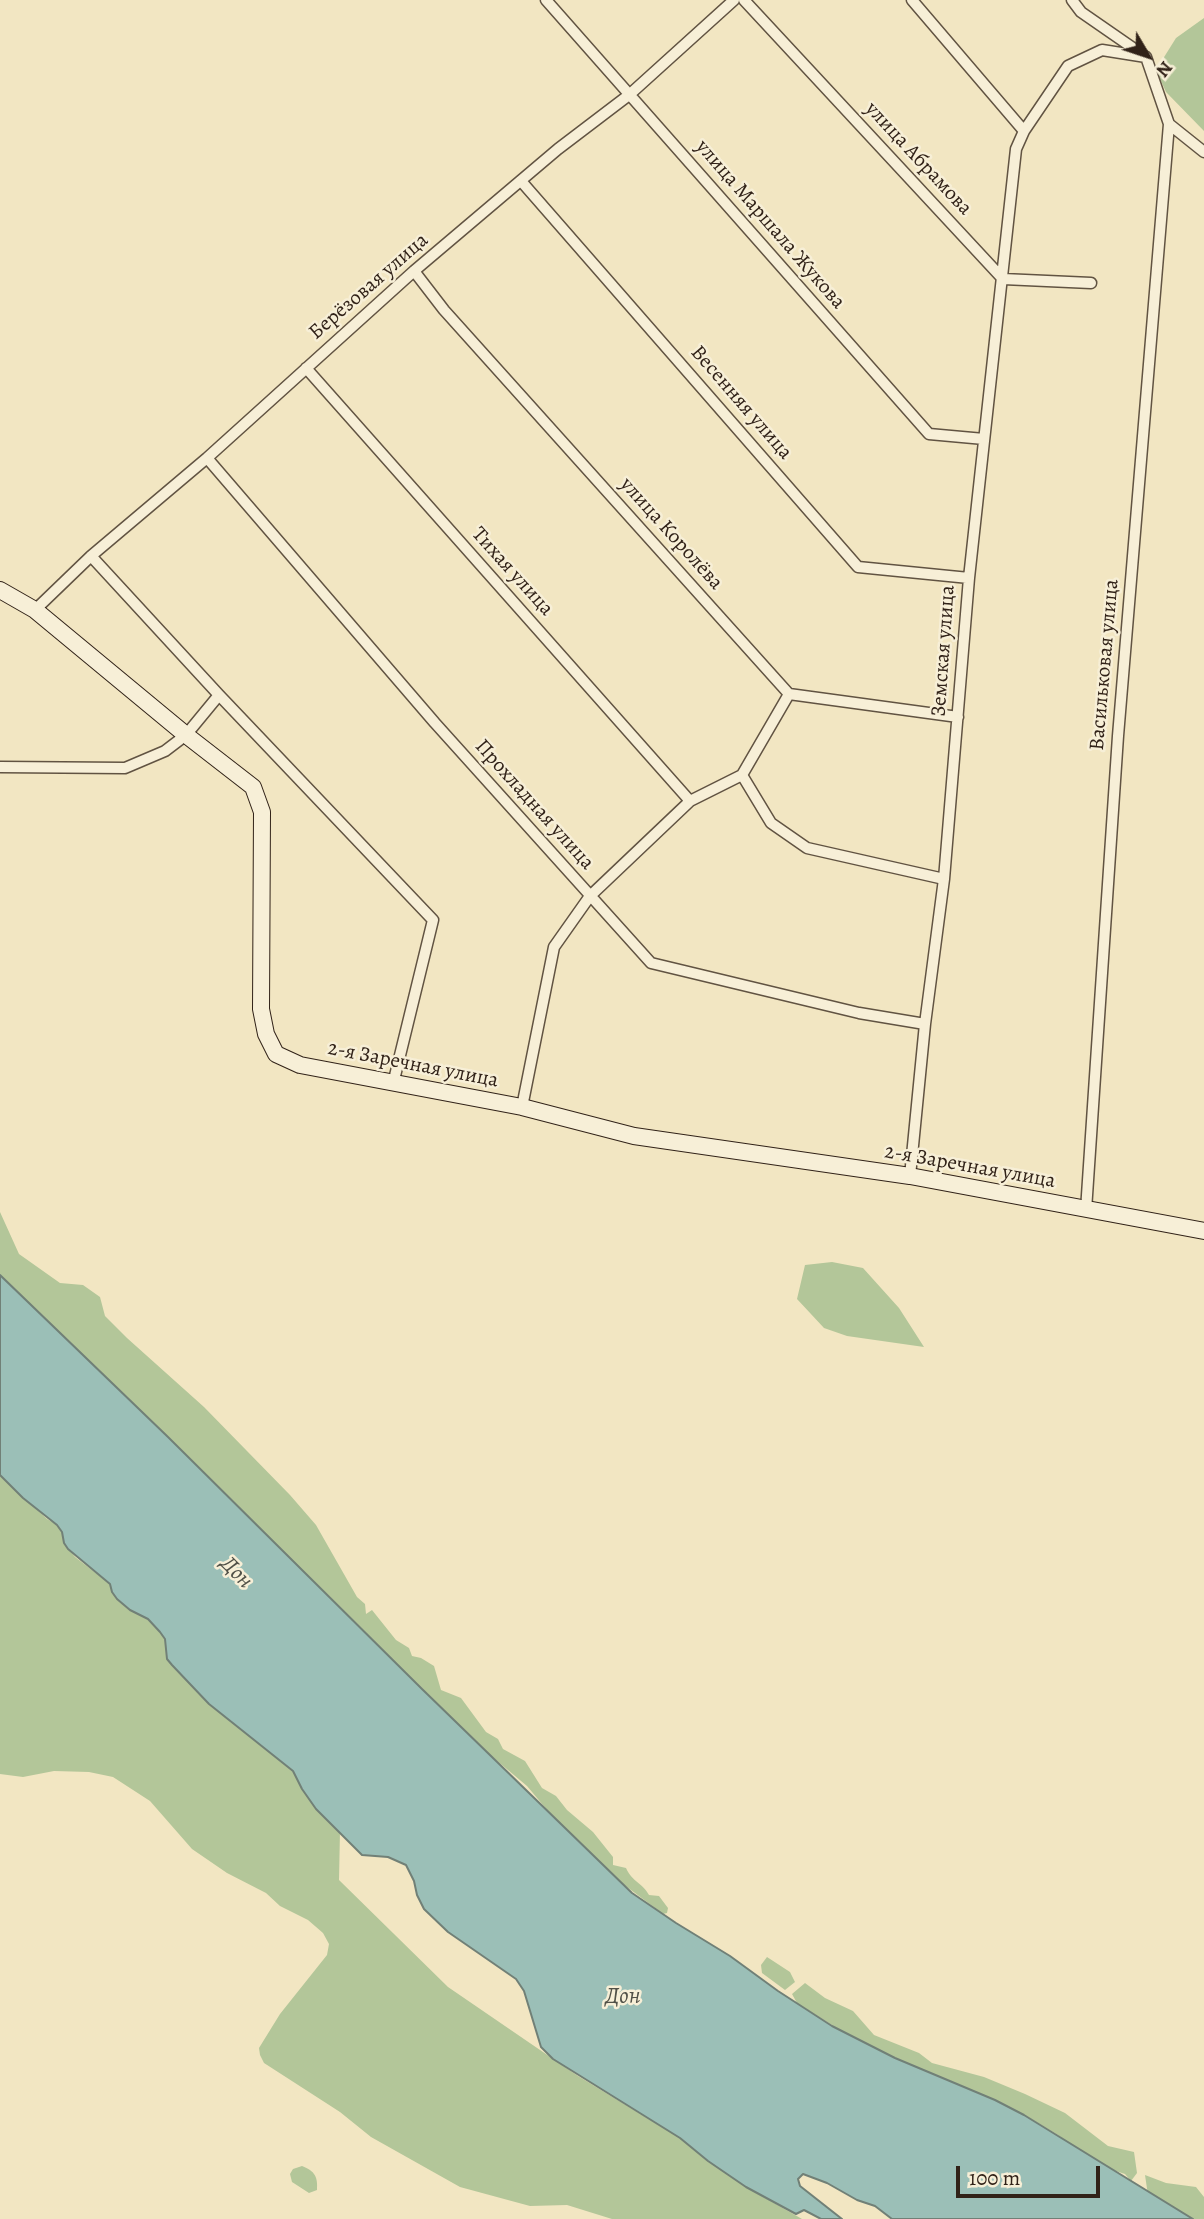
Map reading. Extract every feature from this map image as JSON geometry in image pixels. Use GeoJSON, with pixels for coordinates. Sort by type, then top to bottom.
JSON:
{"type":"FeatureCollection","features":[{"type":"Feature","properties":{"kind":"street","name":"улица Маршала Жукова"},"geometry":{"type":"LineString","coordinates":[[547,0],[929,434],[985,439]]}},
{"type":"Feature","properties":{"kind":"street","name":"Берёзовая улица"},"geometry":{"type":"LineString","coordinates":[[35,610],[91,556],[208,458],[414,271],[558,149],[629,95],[734,0]]}},
{"type":"Feature","properties":{"kind":"street","name":"улица Абрамова"},"geometry":{"type":"LineString","coordinates":[[744,0],[1003,279]]}},
{"type":"Feature","properties":{"kind":"street"},"geometry":{"type":"LineString","coordinates":[[912,0],[1024,131]]}},
{"type":"Feature","properties":{"kind":"street"},"geometry":{"type":"LineString","coordinates":[[1072,0],[1081,12],[1146,57],[1169,124],[1204,152]]}},
{"type":"Feature","properties":{"kind":"street","name":"Земская улица"},"geometry":{"type":"LineString","coordinates":[[910,1176],[925,1024],[944,879],[969,578],[1016,149],[1024,131],[1068,66],[1102,50],[1146,57]]}},
{"type":"Feature","properties":{"kind":"street","name":"Васильковая улица"},"geometry":{"type":"LineString","coordinates":[[1086,1210],[1118,736],[1169,124]]}},
{"type":"Feature","properties":{"kind":"street","name":"Весенняя улица"},"geometry":{"type":"LineString","coordinates":[[522,181],[858,567],[969,578]]}},
{"type":"Feature","properties":{"kind":"street","name":"улица Королёва"},"geometry":{"type":"LineString","coordinates":[[414,271],[444,310],[789,694]]}},
{"type":"Feature","properties":{"kind":"street"},"geometry":{"type":"LineString","coordinates":[[1003,279],[1091,284]]}},
{"type":"Feature","properties":{"kind":"street","name":"Тихая улица"},"geometry":{"type":"LineString","coordinates":[[306,368],[690,801]]}},
{"type":"Feature","properties":{"kind":"street","name":"Прохладная улица"},"geometry":{"type":"LineString","coordinates":[[208,458],[435,723],[651,963],[859,1013],[925,1024]]}},
{"type":"Feature","properties":{"kind":"street"},"geometry":{"type":"LineString","coordinates":[[91,556],[433,920],[393,1084]]}},
{"type":"Feature","properties":{"kind":"street","name":"2-я Заречная улица"},"geometry":{"type":"LineString","coordinates":[[0,590],[35,610],[253,787],[262,812],[261,1009],[267,1034],[276,1054],[300,1065],[522,1107],[634,1136],[910,1176],[1204,1231]]}},
{"type":"Feature","properties":{"kind":"street"},"geometry":{"type":"LineString","coordinates":[[522,1107],[554,947],[590,896],[690,801],[742,775],[789,694],[958,717]]}},
{"type":"Feature","properties":{"kind":"street"},"geometry":{"type":"LineString","coordinates":[[0,767],[125,768],[165,751],[186,735],[219,695]]}},
{"type":"Feature","properties":{"kind":"street"},"geometry":{"type":"LineString","coordinates":[[742,775],[771,823],[807,848],[944,879]]}},
{"type":"Feature","properties":{"kind":"green space"},"geometry":{"type":"Polygon","coordinates":[[[1204,18],[1204,131],[1166,92],[1156,70],[1176,38],[1204,18]]]}},
{"type":"Feature","properties":{"kind":"green space"},"geometry":{"type":"Polygon","coordinates":[[[0,1212],[19,1254],[60,1283],[83,1285],[100,1297],[105,1316],[204,1407],[316,1525],[357,1597],[365,1604],[366,1614],[372,1610],[396,1640],[409,1648],[412,1656],[434,1666],[441,1690],[461,1698],[486,1732],[498,1739],[503,1749],[525,1761],[542,1788],[556,1796],[567,1810],[593,1832],[613,1857],[613,1865],[626,1868],[649,1895],[659,1896],[668,1908],[667,1913],[663,1914],[607,1872],[527,1786],[483,1749],[0,1275],[0,1212]]]}},
{"type":"Feature","properties":{"kind":"green space"},"geometry":{"type":"Polygon","coordinates":[[[832,1262],[863,1268],[899,1308],[924,1347],[847,1336],[824,1328],[797,1299],[805,1265],[832,1262]]]}},
{"type":"Feature","properties":{"kind":"green space"},"geometry":{"type":"Polygon","coordinates":[[[0,1475],[57,1525],[62,1532],[64,1543],[75,1557],[110,1584],[112,1592],[130,1610],[148,1619],[160,1632],[165,1639],[167,1659],[209,1704],[293,1771],[316,1809],[340,1831],[339,1880],[448,1987],[578,2076],[680,2138],[746,2187],[802,2219],[612,2219],[567,2205],[530,2206],[460,2187],[371,2137],[340,2112],[264,2063],[259,2048],[280,2014],[327,1955],[329,1944],[323,1933],[308,1920],[280,1906],[266,1893],[227,1873],[192,1849],[150,1801],[113,1777],[89,1772],[54,1771],[23,1777],[0,1774],[0,1475]]]}},
{"type":"Feature","properties":{"kind":"green space"},"geometry":{"type":"Polygon","coordinates":[[[767,1957],[790,1972],[795,1982],[785,1990],[762,1973],[761,1965],[767,1957]]]}},
{"type":"Feature","properties":{"kind":"green space"},"geometry":{"type":"Polygon","coordinates":[[[805,1983],[825,1998],[853,2011],[874,2035],[919,2053],[932,2063],[984,2077],[1025,2094],[1065,2113],[1108,2146],[1134,2152],[1137,2173],[1131,2181],[1125,2174],[1098,2165],[1058,2135],[1028,2117],[901,2061],[843,2032],[797,2003],[792,1994],[805,1983]]]}},
{"type":"Feature","properties":{"kind":"green space"},"geometry":{"type":"Polygon","coordinates":[[[302,2166],[315,2175],[317,2190],[309,2193],[292,2182],[290,2174],[293,2169],[302,2166]]]}},
{"type":"Feature","properties":{"kind":"green space"},"geometry":{"type":"Polygon","coordinates":[[[1145,2175],[1166,2183],[1196,2187],[1204,2197],[1204,2219],[1175,2219],[1149,2202],[1145,2175]]]}},
{"type":"Feature","properties":{"kind":"water","name":"Дон"},"geometry":{"type":"Polygon","coordinates":[[[0,1275],[632,1893],[832,2026],[895,2058],[1024,2115],[1193,2219],[892,2219],[875,2206],[803,2174],[798,2179],[800,2186],[842,2219],[821,2219],[804,2210],[796,2214],[746,2187],[680,2138],[553,2059],[541,2047],[524,1991],[516,1979],[448,1932],[424,1909],[406,1865],[388,1857],[362,1855],[316,1809],[293,1771],[209,1704],[167,1659],[165,1639],[160,1632],[148,1619],[130,1610],[117,1599],[110,1584],[68,1549],[57,1525],[23,1498],[0,1475],[0,1275]]]}}]}
